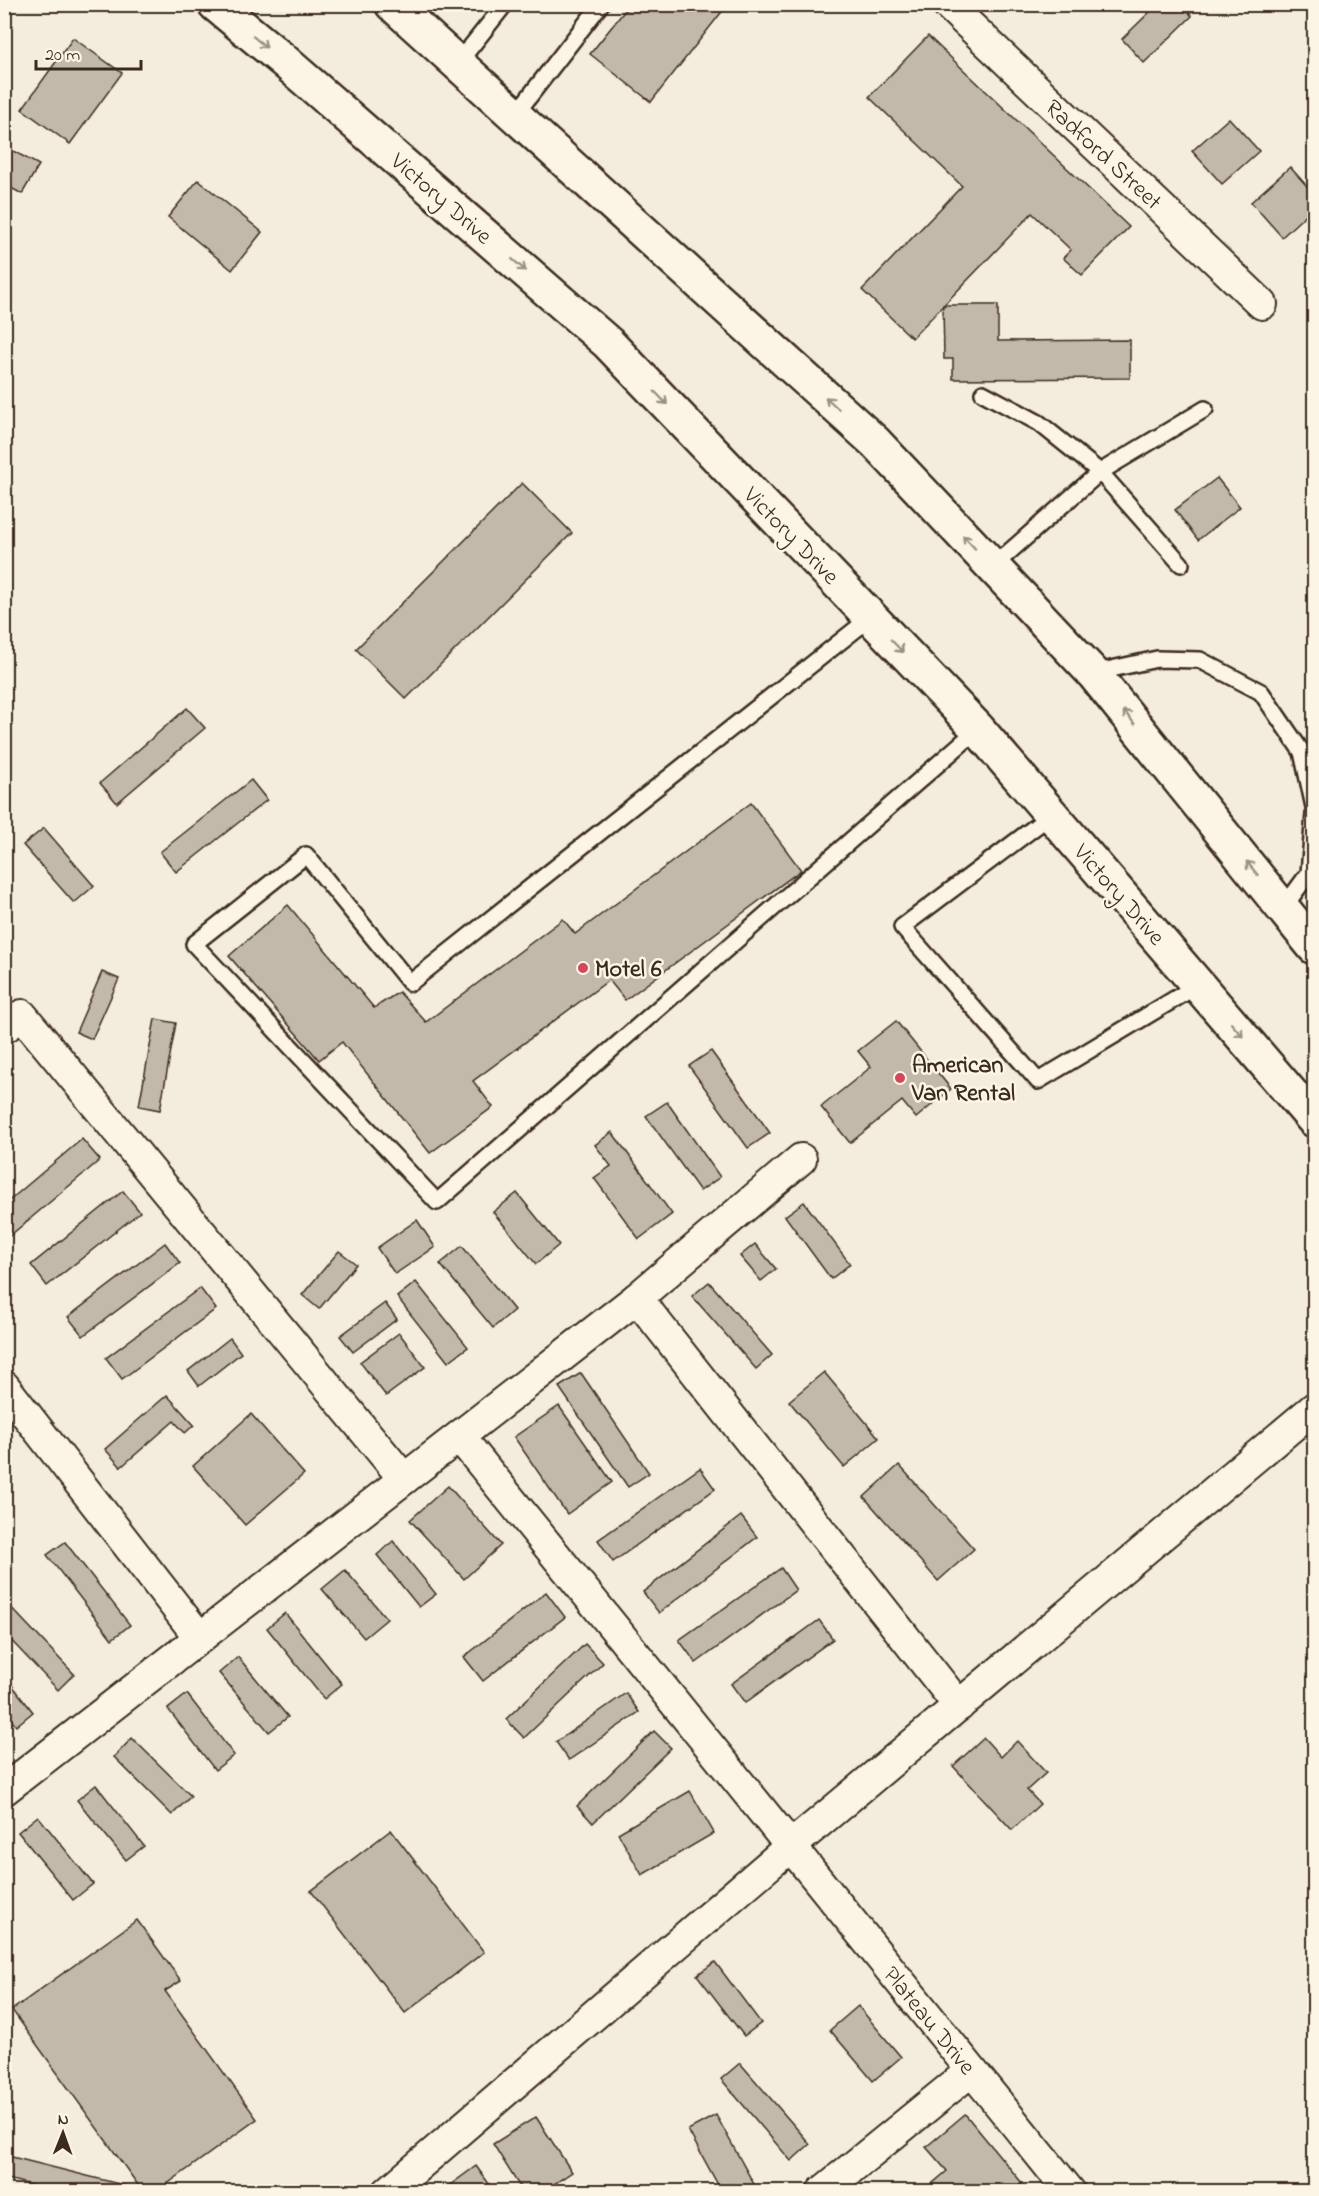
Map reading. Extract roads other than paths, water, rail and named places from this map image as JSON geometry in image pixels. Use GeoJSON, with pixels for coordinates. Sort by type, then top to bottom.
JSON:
{"type":"FeatureCollection","features":[{"type":"Feature","properties":{"kind":"highway","name":"Victory Drive"},"geometry":{"type":"LineString","coordinates":[[215,4],[283,60],[609,343],[978,729],[1314,1120]]}},
{"type":"Feature","properties":{"kind":"highway"},"geometry":{"type":"LineString","coordinates":[[392,4],[875,442],[1093,673],[1314,944]]}},
{"type":"Feature","properties":{"kind":"street","name":"Radford Street"},"geometry":{"type":"LineString","coordinates":[[946,4],[1262,304]]}},
{"type":"Feature","properties":{"kind":"street"},"geometry":{"type":"LineString","coordinates":[[4,1028],[22,1015],[404,1479]]}},
{"type":"Feature","properties":{"kind":"street"},"geometry":{"type":"LineString","coordinates":[[4,1790],[637,1298],[801,1159]]}},
{"type":"Feature","properties":{"kind":"street"},"geometry":{"type":"LineString","coordinates":[[637,1298],[959,1706]]}},
{"type":"Feature","properties":{"kind":"street"},"geometry":{"type":"LineString","coordinates":[[4,1386],[200,1638]]}},
{"type":"Feature","properties":{"kind":"street"},"geometry":{"type":"LineString","coordinates":[[388,2192],[792,1846],[1314,1408]]}},
{"type":"Feature","properties":{"kind":"street","name":"Plateau Drive"},"geometry":{"type":"LineString","coordinates":[[460,1437],[792,1846],[1062,2189]]}},
{"type":"Feature","properties":{"kind":"street"},"geometry":{"type":"LineString","coordinates":[[822,2192],[971,2071]]}},
{"type":"Feature","properties":{"kind":"lane"},"geometry":{"type":"LineString","coordinates":[[458,63],[505,4]]}},
{"type":"Feature","properties":{"kind":"lane"},"geometry":{"type":"LineString","coordinates":[[515,115],[601,4]]}},
{"type":"Feature","properties":{"kind":"lane"},"geometry":{"type":"LineString","coordinates":[[983,393],[1039,423],[1100,472],[1180,564]]}},
{"type":"Feature","properties":{"kind":"lane"},"geometry":{"type":"LineString","coordinates":[[992,567],[1100,472],[1205,409]]}},
{"type":"Feature","properties":{"kind":"lane"},"geometry":{"type":"LineString","coordinates":[[870,618],[410,983],[306,855],[194,944],[437,1202],[978,729]]}},
{"type":"Feature","properties":{"kind":"lane"},"geometry":{"type":"LineString","coordinates":[[1093,673],[1157,659],[1200,660],[1261,692],[1302,752],[1314,807]]}},
{"type":"Feature","properties":{"kind":"lane"},"geometry":{"type":"LineString","coordinates":[[1051,814],[902,927],[1038,1081],[1198,985]]}},
{"type":"Feature","properties":{"kind":"lane"},"geometry":{"type":"LineString","coordinates":[[1284,907],[1309,873],[1314,814]]}},
{"type":"Feature","properties":{"kind":"place","name":"Motel 6"},"geometry":{"type":"Point","coordinates":[583,968]}},
{"type":"Feature","properties":{"kind":"place","name":"American Van Rental"},"geometry":{"type":"Point","coordinates":[900,1078]}}]}
